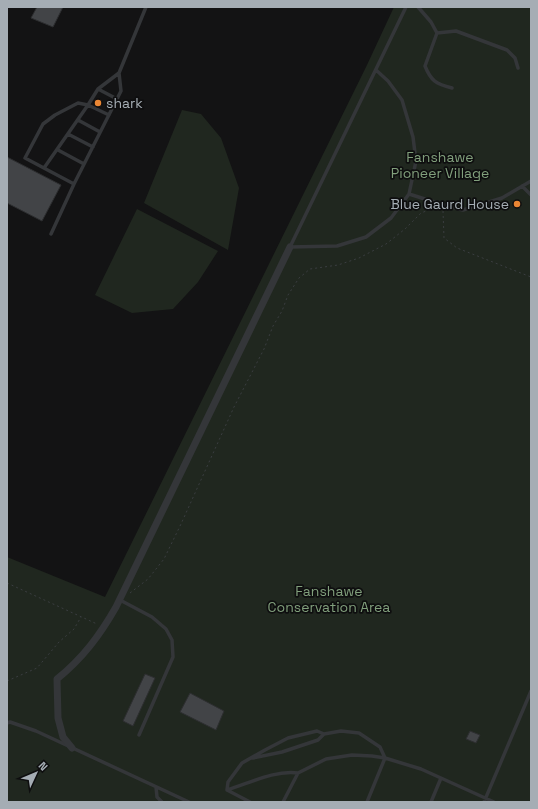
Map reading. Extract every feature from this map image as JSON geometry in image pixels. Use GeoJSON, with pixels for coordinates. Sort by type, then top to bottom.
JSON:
{"type":"FeatureCollection","features":[{"type":"Feature","properties":{"kind":"street"},"geometry":{"type":"LineString","coordinates":[[72,748],[63,737],[58,718],[57,679],[74,666],[104,627],[120,600],[290,247]]}},
{"type":"Feature","properties":{"kind":"lane"},"geometry":{"type":"LineString","coordinates":[[51,234],[74,184],[117,99],[120,91],[119,73],[146,7]]}},
{"type":"Feature","properties":{"kind":"lane"},"geometry":{"type":"LineString","coordinates":[[376,70],[388,81],[402,100],[413,137],[416,161],[409,194],[391,218],[366,237],[337,246],[290,247],[406,7]]}},
{"type":"Feature","properties":{"kind":"lane"},"geometry":{"type":"LineString","coordinates":[[418,7],[431,22],[437,33],[425,66],[429,76],[438,84],[452,88]]}},
{"type":"Feature","properties":{"kind":"lane"},"geometry":{"type":"LineString","coordinates":[[437,33],[456,32],[507,50],[515,58],[518,68]]}},
{"type":"Feature","properties":{"kind":"lane"},"geometry":{"type":"LineString","coordinates":[[44,168],[58,150],[98,89],[119,73]]}},
{"type":"Feature","properties":{"kind":"lane"},"geometry":{"type":"LineString","coordinates":[[98,89],[117,99]]}},
{"type":"Feature","properties":{"kind":"lane"},"geometry":{"type":"LineString","coordinates":[[74,184],[25,158],[43,124],[55,115],[78,103],[88,105],[109,115]]}},
{"type":"Feature","properties":{"kind":"lane"},"geometry":{"type":"LineString","coordinates":[[78,120],[100,132]]}},
{"type":"Feature","properties":{"kind":"lane"},"geometry":{"type":"LineString","coordinates":[[68,134],[93,147]]}},
{"type":"Feature","properties":{"kind":"lane"},"geometry":{"type":"LineString","coordinates":[[58,150],[84,164]]}},
{"type":"Feature","properties":{"kind":"lane"},"geometry":{"type":"LineString","coordinates":[[409,194],[444,206],[463,210],[502,198],[531,181]]}},
{"type":"Feature","properties":{"kind":"lane"},"geometry":{"type":"LineString","coordinates":[[522,186],[531,195]]}},
{"type":"Feature","properties":{"kind":"lane"},"geometry":{"type":"LineString","coordinates":[[120,600],[152,617],[166,629],[172,640],[173,657],[139,735]]}},
{"type":"Feature","properties":{"kind":"lane"},"geometry":{"type":"LineString","coordinates":[[485,800],[531,691]]}},
{"type":"Feature","properties":{"kind":"lane"},"geometry":{"type":"LineString","coordinates":[[7,723],[10,722],[36,732],[189,802]]}},
{"type":"Feature","properties":{"kind":"lane"},"geometry":{"type":"LineString","coordinates":[[227,790],[228,782],[242,764],[288,738],[317,731],[324,734],[341,731],[360,733],[380,747],[385,758],[366,802]]}},
{"type":"Feature","properties":{"kind":"lane"},"geometry":{"type":"LineString","coordinates":[[253,758],[282,752],[318,740],[324,734]]}},
{"type":"Feature","properties":{"kind":"lane"},"geometry":{"type":"LineString","coordinates":[[227,790],[275,774],[288,772],[298,773],[326,759],[352,755],[385,758],[421,769],[485,800],[494,802]]}},
{"type":"Feature","properties":{"kind":"lane"},"geometry":{"type":"LineString","coordinates":[[283,802],[298,773]]}},
{"type":"Feature","properties":{"kind":"lane"},"geometry":{"type":"LineString","coordinates":[[431,802],[442,778]]}},
{"type":"Feature","properties":{"kind":"lane"},"geometry":{"type":"LineString","coordinates":[[156,787],[157,797],[162,802]]}},
{"type":"Feature","properties":{"kind":"lane"},"geometry":{"type":"LineString","coordinates":[[227,790],[250,802]]}},
{"type":"Feature","properties":{"kind":"path"},"geometry":{"type":"LineString","coordinates":[[120,600],[148,579],[164,559],[234,406],[264,349],[288,295],[299,278],[310,269],[338,265],[359,258],[386,244],[405,229],[421,212],[444,206],[444,238],[457,248],[531,278]]}},
{"type":"Feature","properties":{"kind":"path"},"geometry":{"type":"LineString","coordinates":[[7,582],[104,627]]}},
{"type":"Feature","properties":{"kind":"path"},"geometry":{"type":"LineString","coordinates":[[7,681],[37,668],[59,642],[74,629],[82,616]]}},
{"type":"Feature","properties":{"kind":"green space","name":"Fanshawe Conservation Area"},"geometry":{"type":"Polygon","coordinates":[[[394,7],[531,7],[531,802],[7,802],[7,557],[105,597],[367,65],[394,7]]]}},
{"type":"Feature","properties":{"kind":"green space"},"geometry":{"type":"Polygon","coordinates":[[[182,110],[201,114],[221,138],[239,188],[228,250],[144,203],[182,110]]]}},
{"type":"Feature","properties":{"kind":"green space"},"geometry":{"type":"Polygon","coordinates":[[[137,209],[218,251],[198,282],[173,309],[132,313],[95,295],[137,209]]]}},
{"type":"Feature","properties":{"kind":"building"},"geometry":{"type":"Polygon","coordinates":[[[37,7],[63,7],[53,27],[31,18],[37,7]]]}},
{"type":"Feature","properties":{"kind":"building"},"geometry":{"type":"Polygon","coordinates":[[[7,157],[61,185],[42,221],[7,203],[7,157]]]}},
{"type":"Feature","properties":{"kind":"building"},"geometry":{"type":"Polygon","coordinates":[[[145,674],[155,678],[133,726],[123,721],[145,674]]]}},
{"type":"Feature","properties":{"kind":"building"},"geometry":{"type":"Polygon","coordinates":[[[190,693],[224,711],[216,730],[180,712],[190,693]]]}},
{"type":"Feature","properties":{"kind":"building"},"geometry":{"type":"Polygon","coordinates":[[[470,731],[480,735],[476,743],[466,739],[470,731]]]}},
{"type":"Feature","properties":{"kind":"place","name":"shark"},"geometry":{"type":"Point","coordinates":[98,103]}},
{"type":"Feature","properties":{"kind":"place","name":"Blue Gaurd House"},"geometry":{"type":"Point","coordinates":[517,204]}},
{"type":"Feature","properties":{"kind":"park label","name":"Fanshawe Pioneer Village"},"geometry":{"type":"Point","coordinates":[440,166]}}]}
